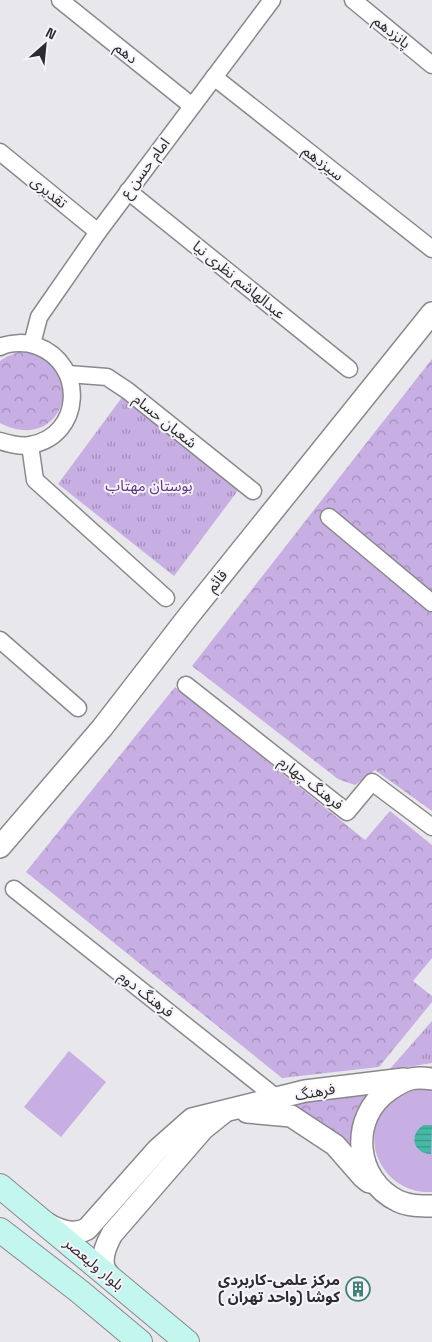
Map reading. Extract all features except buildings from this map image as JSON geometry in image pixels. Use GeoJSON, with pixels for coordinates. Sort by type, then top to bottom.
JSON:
{"type":"FeatureCollection","features":[{"type":"Feature","properties":{"kind":"main road","name":"بلوار ولیعصر"},"geometry":{"type":"LineString","coordinates":[[0,1186],[187,1342]]}},
{"type":"Feature","properties":{"kind":"main road","name":"بلوار ولیعصر"},"geometry":{"type":"LineString","coordinates":[[0,1230],[140,1342]]}},
{"type":"Feature","properties":{"kind":"main road"},"geometry":{"type":"LineString","coordinates":[[36,1258],[52,1256],[59,1249],[62,1241],[60,1236]]}},
{"type":"Feature","properties":{"kind":"main road"},"geometry":{"type":"LineString","coordinates":[[90,1301],[88,1293],[93,1283],[104,1277],[111,1278]]}},
{"type":"Feature","properties":{"kind":"street","name":"دهم"},"geometry":{"type":"LineString","coordinates":[[60,0],[192,106]]}},
{"type":"Feature","properties":{"kind":"street","name":"امام حسن ع"},"geometry":{"type":"LineString","coordinates":[[32,344],[39,317],[98,232],[272,0]]}},
{"type":"Feature","properties":{"kind":"street","name":"پانزدهم"},"geometry":{"type":"LineString","coordinates":[[353,0],[432,65]]}},
{"type":"Feature","properties":{"kind":"street","name":"سیزدهم"},"geometry":{"type":"LineString","coordinates":[[214,77],[432,249]]}},
{"type":"Feature","properties":{"kind":"street","name":"تقدیری"},"geometry":{"type":"LineString","coordinates":[[0,152],[98,232]]}},
{"type":"Feature","properties":{"kind":"street","name":"عبدالهاشم نظری نیا"},"geometry":{"type":"LineString","coordinates":[[128,191],[349,369]]}},
{"type":"Feature","properties":{"kind":"street","name":"قائم"},"geometry":{"type":"LineString","coordinates":[[0,846],[102,728],[187,618],[432,313]]}},
{"type":"Feature","properties":{"kind":"street"},"geometry":{"type":"LineString","coordinates":[[0,347],[18,343],[32,344],[47,350],[60,360],[68,374],[72,389],[72,404],[67,418],[57,431],[45,440],[30,445],[15,445],[0,441]]}},
{"type":"Feature","properties":{"kind":"street","name":"شعبان حسام"},"geometry":{"type":"LineString","coordinates":[[68,374],[107,377],[128,391],[253,491]]}},
{"type":"Feature","properties":{"kind":"street"},"geometry":{"type":"LineString","coordinates":[[30,445],[35,480],[166,598]]}},
{"type":"Feature","properties":{"kind":"street"},"geometry":{"type":"LineString","coordinates":[[329,517],[429,595]]}},
{"type":"Feature","properties":{"kind":"street"},"geometry":{"type":"LineString","coordinates":[[0,640],[78,708]]}},
{"type":"Feature","properties":{"kind":"street","name":"فرهنگ چهارم"},"geometry":{"type":"LineString","coordinates":[[186,685],[347,812],[372,782],[432,827]]}},
{"type":"Feature","properties":{"kind":"street","name":"فرهنگ دوم"},"geometry":{"type":"LineString","coordinates":[[14,889],[278,1099]]}},
{"type":"Feature","properties":{"kind":"street","name":"فرهنگ"},"geometry":{"type":"LineString","coordinates":[[36,1216],[54,1228],[69,1232],[81,1232],[87,1229],[158,1149],[192,1119],[305,1091],[423,1078]]}},
{"type":"Feature","properties":{"kind":"street","name":"فرهنگ"},"geometry":{"type":"LineString","coordinates":[[423,1078],[381,1095],[368,1112],[361,1132],[362,1154],[369,1174],[382,1190],[398,1201],[427,1210]]}},
{"type":"Feature","properties":{"kind":"street"},"geometry":{"type":"LineString","coordinates":[[227,1110],[291,1116],[335,1145],[363,1178],[382,1190]]}},
{"type":"Feature","properties":{"kind":"street","name":"فرهنگ"},"geometry":{"type":"LineString","coordinates":[[111,1278],[104,1268],[104,1256],[112,1234],[203,1129],[227,1110]]}},
{"type":"Feature","properties":{"kind":"green space"},"geometry":{"type":"Polygon","coordinates":[[[18,352],[42,357],[56,369],[63,385],[62,401],[55,416],[42,427],[23,430],[0,423],[0,361],[18,352]]]}},
{"type":"Feature","properties":{"kind":"green space"},"geometry":{"type":"Polygon","coordinates":[[[432,359],[432,811],[375,770],[355,785],[338,779],[192,666],[432,359]]]}},
{"type":"Feature","properties":{"kind":"green space","name":"بوستان مهتاب"},"geometry":{"type":"Polygon","coordinates":[[[123,396],[239,489],[174,576],[58,484],[123,396]]]}},
{"type":"Feature","properties":{"kind":"green space"},"geometry":{"type":"Polygon","coordinates":[[[175,687],[365,840],[390,811],[432,845],[432,958],[413,981],[432,996],[432,1002],[379,1067],[282,1078],[26,872],[175,687]]]}},
{"type":"Feature","properties":{"kind":"green space"},"geometry":{"type":"Polygon","coordinates":[[[432,1021],[432,1063],[389,1070],[432,1021]]]}},
{"type":"Feature","properties":{"kind":"green space"},"geometry":{"type":"Polygon","coordinates":[[[69,1051],[106,1082],[61,1137],[24,1107],[69,1051]]]}},
{"type":"Feature","properties":{"kind":"green space"},"geometry":{"type":"Polygon","coordinates":[[[423,1088],[432,1089],[432,1192],[415,1190],[400,1184],[388,1174],[379,1161],[375,1146],[375,1131],[380,1116],[391,1102],[402,1095],[423,1088]]]}},
{"type":"Feature","properties":{"kind":"green space"},"geometry":{"type":"Polygon","coordinates":[[[373,1094],[362,1104],[359,1110],[355,1123],[353,1145],[330,1130],[280,1105],[320,1098],[373,1094]]]}},
{"type":"Feature","properties":{"kind":"shaded area"},"geometry":{"type":"Polygon","coordinates":[[[424,1125],[432,1125],[431,1154],[420,1151],[415,1143],[416,1133],[424,1125]]]}},
{"type":"Feature","properties":{"kind":"place","name":"مرکز علمی-کاربردی کوشا (واحد تهران )"},"geometry":{"type":"Point","coordinates":[358,1289]}}]}
